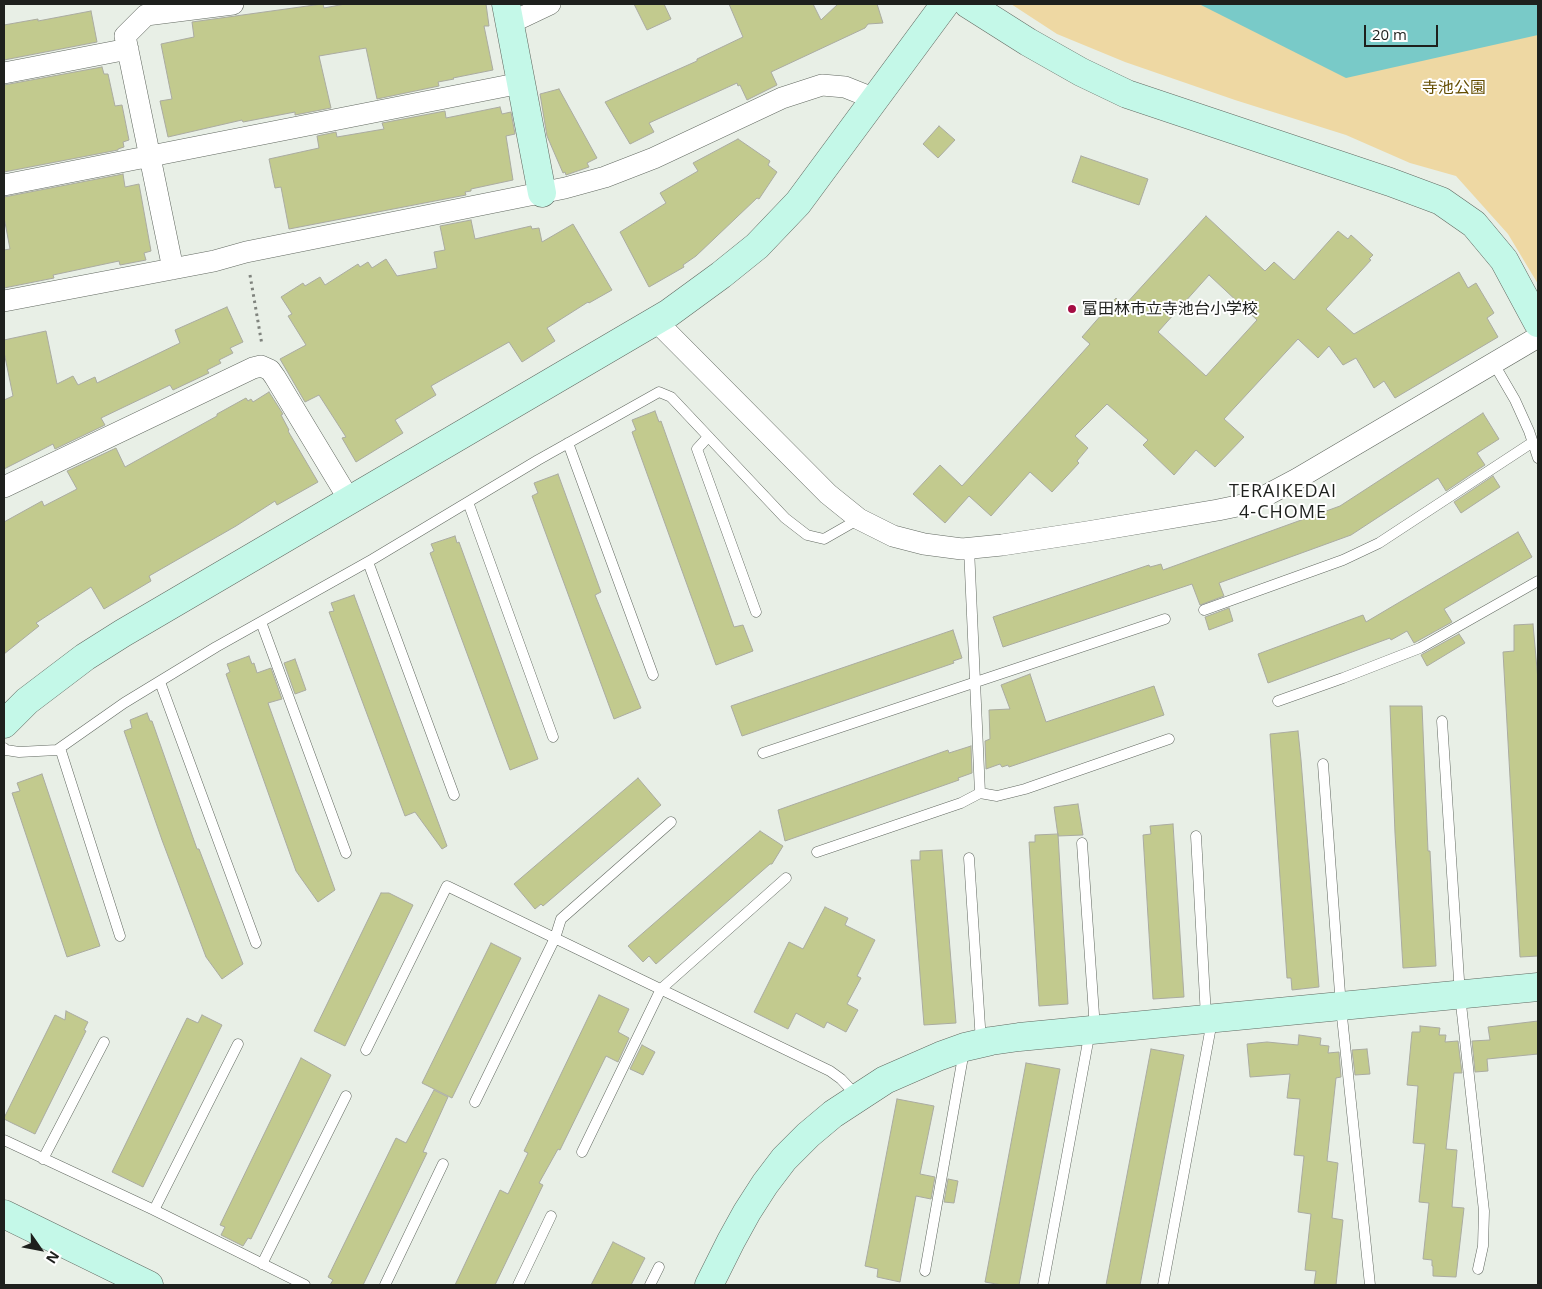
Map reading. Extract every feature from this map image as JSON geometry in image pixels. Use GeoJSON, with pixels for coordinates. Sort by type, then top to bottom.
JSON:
{"type":"FeatureCollection","features":[{"type":"Feature","properties":{"kind":"street"},"geometry":{"type":"LineString","coordinates":[[173,268],[125,36],[146,15],[233,4]]}},
{"type":"Feature","properties":{"kind":"street"},"geometry":{"type":"LineString","coordinates":[[542,193],[508,13],[550,4]]}},
{"type":"Feature","properties":{"kind":"street"},"geometry":{"type":"LineString","coordinates":[[4,724],[27,701],[85,657],[123,633],[668,314],[706,286],[757,246],[798,202],[945,4]]}},
{"type":"Feature","properties":{"kind":"street"},"geometry":{"type":"LineString","coordinates":[[968,4],[1028,42],[1081,72],[1127,94],[1390,182],[1441,201],[1474,224],[1504,260],[1538,323]]}},
{"type":"Feature","properties":{"kind":"street"},"geometry":{"type":"LineString","coordinates":[[4,73],[128,49]]}},
{"type":"Feature","properties":{"kind":"street"},"geometry":{"type":"LineString","coordinates":[[4,185],[521,83]]}},
{"type":"Feature","properties":{"kind":"street"},"geometry":{"type":"LineString","coordinates":[[4,301],[214,261],[246,252],[565,188],[605,177],[654,158],[782,98],[822,85],[845,87],[875,99]]}},
{"type":"Feature","properties":{"kind":"street"},"geometry":{"type":"LineString","coordinates":[[656,321],[828,494],[859,519],[893,536],[924,544],[962,549],[1078,533],[1242,505],[1265,496],[1297,479],[1538,337]]}},
{"type":"Feature","properties":{"kind":"street"},"geometry":{"type":"LineString","coordinates":[[4,487],[253,368],[261,366],[266,368],[275,377],[350,500]]}},
{"type":"Feature","properties":{"kind":"street"},"geometry":{"type":"LineString","coordinates":[[710,1285],[730,1241],[747,1212],[784,1159],[808,1135],[833,1114],[885,1080],[915,1066],[973,1045],[1019,1037],[1538,987]]}},
{"type":"Feature","properties":{"kind":"street"},"geometry":{"type":"LineString","coordinates":[[4,1214],[149,1285]]}},
{"type":"Feature","properties":{"kind":"lane"},"geometry":{"type":"LineString","coordinates":[[1494,364],[1515,400],[1538,458]]}},
{"type":"Feature","properties":{"kind":"lane"},"geometry":{"type":"LineString","coordinates":[[4,748],[19,752],[57,750],[124,703],[261,622],[368,562],[568,443],[659,392],[671,397],[785,518],[807,535],[824,539],[859,519]]}},
{"type":"Feature","properties":{"kind":"lane"},"geometry":{"type":"LineString","coordinates":[[708,437],[697,449],[756,612]]}},
{"type":"Feature","properties":{"kind":"lane"},"geometry":{"type":"LineString","coordinates":[[1204,610],[1343,560],[1379,543],[1533,442]]}},
{"type":"Feature","properties":{"kind":"lane"},"geometry":{"type":"LineString","coordinates":[[568,443],[653,675]]}},
{"type":"Feature","properties":{"kind":"lane"},"geometry":{"type":"LineString","coordinates":[[468,502],[553,737]]}},
{"type":"Feature","properties":{"kind":"lane"},"geometry":{"type":"LineString","coordinates":[[970,548],[980,793]]}},
{"type":"Feature","properties":{"kind":"lane"},"geometry":{"type":"LineString","coordinates":[[368,562],[454,796]]}},
{"type":"Feature","properties":{"kind":"lane"},"geometry":{"type":"LineString","coordinates":[[1278,701],[1420,648],[1538,581]]}},
{"type":"Feature","properties":{"kind":"lane"},"geometry":{"type":"LineString","coordinates":[[763,753],[1165,618]]}},
{"type":"Feature","properties":{"kind":"lane"},"geometry":{"type":"LineString","coordinates":[[261,622],[346,853]]}},
{"type":"Feature","properties":{"kind":"lane"},"geometry":{"type":"LineString","coordinates":[[160,682],[256,943]]}},
{"type":"Feature","properties":{"kind":"lane"},"geometry":{"type":"LineString","coordinates":[[1442,720],[1460,995],[1484,1211],[1483,1246],[1478,1269]]}},
{"type":"Feature","properties":{"kind":"lane"},"geometry":{"type":"LineString","coordinates":[[817,852],[961,803],[980,793],[997,796],[1025,789],[1169,739]]}},
{"type":"Feature","properties":{"kind":"lane"},"geometry":{"type":"LineString","coordinates":[[60,748],[120,936]]}},
{"type":"Feature","properties":{"kind":"lane"},"geometry":{"type":"LineString","coordinates":[[1323,764],[1341,1006],[1370,1285]]}},
{"type":"Feature","properties":{"kind":"lane"},"geometry":{"type":"LineString","coordinates":[[475,1102],[555,938],[561,919],[671,822]]}},
{"type":"Feature","properties":{"kind":"lane"},"geometry":{"type":"LineString","coordinates":[[1163,1285],[1209,1019],[1196,836]]}},
{"type":"Feature","properties":{"kind":"lane"},"geometry":{"type":"LineString","coordinates":[[1043,1285],[1092,1030],[1082,843]]}},
{"type":"Feature","properties":{"kind":"lane"},"geometry":{"type":"LineString","coordinates":[[925,1271],[973,1045],[969,858]]}},
{"type":"Feature","properties":{"kind":"lane"},"geometry":{"type":"LineString","coordinates":[[582,1152],[661,989],[786,878]]}},
{"type":"Feature","properties":{"kind":"lane"},"geometry":{"type":"LineString","coordinates":[[366,1050],[447,886],[830,1071],[858,1097]]}},
{"type":"Feature","properties":{"kind":"lane"},"geometry":{"type":"LineString","coordinates":[[44,1159],[104,1042]]}},
{"type":"Feature","properties":{"kind":"lane"},"geometry":{"type":"LineString","coordinates":[[154,1210],[238,1044]]}},
{"type":"Feature","properties":{"kind":"lane"},"geometry":{"type":"LineString","coordinates":[[262,1264],[346,1096]]}},
{"type":"Feature","properties":{"kind":"lane"},"geometry":{"type":"LineString","coordinates":[[4,1140],[154,1210],[306,1285]]}},
{"type":"Feature","properties":{"kind":"lane"},"geometry":{"type":"LineString","coordinates":[[384,1285],[443,1164]]}},
{"type":"Feature","properties":{"kind":"lane"},"geometry":{"type":"LineString","coordinates":[[518,1285],[551,1216]]}},
{"type":"Feature","properties":{"kind":"lane"},"geometry":{"type":"LineString","coordinates":[[650,1285],[659,1267]]}},
{"type":"Feature","properties":{"kind":"path"},"geometry":{"type":"LineString","coordinates":[[246,252],[266,368]]}},
{"type":"Feature","properties":{"kind":"green space","name":"寺池公園"},"geometry":{"type":"Polygon","coordinates":[[[1011,4],[1538,4],[1538,284],[1508,234],[1456,176],[1410,163],[1346,135],[1235,100],[1125,62],[1057,34],[1011,4]]]}},
{"type":"Feature","properties":{"kind":"water"},"geometry":{"type":"Polygon","coordinates":[[[1199,4],[1538,4],[1538,35],[1346,78],[1199,4]]]}},
{"type":"Feature","properties":{"kind":"building"},"geometry":{"type":"Polygon","coordinates":[[[323,4],[324,8],[345,4],[486,4],[489,26],[484,26],[493,70],[438,82],[439,86],[377,99],[366,48],[319,56],[331,108],[295,115],[295,112],[243,122],[242,120],[168,137],[160,101],[172,99],[161,44],[194,37],[192,22],[323,4]]]}},
{"type":"Feature","properties":{"kind":"building"},"geometry":{"type":"Polygon","coordinates":[[[634,4],[664,4],[671,19],[647,30],[634,4]]]}},
{"type":"Feature","properties":{"kind":"building"},"geometry":{"type":"Polygon","coordinates":[[[729,4],[813,4],[821,20],[838,4],[877,4],[883,23],[868,24],[865,28],[771,72],[777,85],[747,100],[740,85],[738,86],[737,83],[649,123],[654,132],[630,144],[605,102],[697,61],[697,59],[743,37],[729,4]]]}},
{"type":"Feature","properties":{"kind":"building"},"geometry":{"type":"Polygon","coordinates":[[[91,11],[97,42],[4,60],[4,25],[91,11]]]}},
{"type":"Feature","properties":{"kind":"building"},"geometry":{"type":"Polygon","coordinates":[[[102,67],[104,74],[108,74],[115,106],[122,105],[129,140],[123,142],[124,147],[118,150],[4,172],[4,85],[102,67]]]}},
{"type":"Feature","properties":{"kind":"building"},"geometry":{"type":"Polygon","coordinates":[[[559,89],[597,158],[587,163],[589,167],[566,175],[565,172],[563,173],[547,136],[540,94],[559,89]]]}},
{"type":"Feature","properties":{"kind":"building"},"geometry":{"type":"Polygon","coordinates":[[[500,107],[502,114],[511,112],[515,134],[506,136],[513,180],[471,189],[471,191],[465,192],[466,195],[289,229],[281,187],[275,188],[269,159],[319,148],[317,136],[336,132],[337,137],[384,129],[382,123],[445,111],[446,118],[500,107]]]}},
{"type":"Feature","properties":{"kind":"building"},"geometry":{"type":"Polygon","coordinates":[[[939,126],[955,140],[938,158],[923,144],[939,126]]]}},
{"type":"Feature","properties":{"kind":"building"},"geometry":{"type":"Polygon","coordinates":[[[738,139],[770,161],[768,165],[777,172],[759,199],[757,198],[696,256],[683,265],[684,267],[649,287],[620,232],[666,203],[660,193],[698,171],[693,163],[738,139]]]}},
{"type":"Feature","properties":{"kind":"building"},"geometry":{"type":"Polygon","coordinates":[[[1081,156],[1148,179],[1139,205],[1072,182],[1081,156]]]}},
{"type":"Feature","properties":{"kind":"building"},"geometry":{"type":"Polygon","coordinates":[[[123,174],[125,187],[139,184],[151,251],[144,253],[146,260],[120,265],[119,261],[53,275],[54,278],[4,288],[4,250],[10,249],[4,217],[4,197],[123,174]]]}},
{"type":"Feature","properties":{"kind":"building"},"geometry":{"type":"Polygon","coordinates":[[[1206,216],[1265,271],[1274,262],[1294,280],[1338,231],[1348,239],[1351,235],[1373,255],[1369,259],[1371,260],[1326,309],[1354,334],[1459,272],[1468,288],[1476,283],[1494,313],[1487,318],[1498,337],[1395,398],[1384,381],[1374,388],[1356,358],[1343,365],[1329,346],[1318,358],[1298,339],[1224,419],[1244,437],[1215,467],[1196,450],[1174,475],[1143,445],[1148,440],[1107,404],[1075,436],[1088,448],[1077,461],[1079,463],[1052,492],[1030,472],[991,516],[969,496],[945,523],[913,494],[940,465],[962,486],[1090,344],[1082,337],[1116,298],[1124,306],[1206,216]],[[1209,275],[1158,332],[1206,376],[1257,320],[1209,275]]]}},
{"type":"Feature","properties":{"kind":"building"},"geometry":{"type":"Polygon","coordinates":[[[471,220],[475,239],[531,226],[532,229],[539,228],[542,242],[573,224],[612,290],[588,302],[547,328],[555,341],[522,362],[509,342],[431,386],[436,395],[395,420],[403,433],[356,462],[342,438],[346,437],[319,395],[305,402],[280,359],[306,345],[288,316],[292,314],[281,297],[303,283],[305,286],[320,277],[325,285],[358,264],[360,267],[368,262],[372,268],[386,259],[397,276],[437,268],[434,252],[445,250],[440,226],[471,220]]]}},
{"type":"Feature","properties":{"kind":"building"},"geometry":{"type":"Polygon","coordinates":[[[227,307],[243,342],[230,348],[233,353],[219,360],[221,363],[207,370],[209,373],[173,390],[170,385],[101,418],[105,425],[55,449],[53,444],[4,469],[4,400],[13,396],[4,352],[4,340],[46,331],[57,384],[73,376],[78,385],[95,377],[97,383],[180,343],[175,330],[227,307]]]}},
{"type":"Feature","properties":{"kind":"building"},"geometry":{"type":"Polygon","coordinates":[[[269,392],[283,414],[281,415],[288,431],[318,482],[277,505],[275,501],[236,526],[149,576],[151,581],[104,609],[91,587],[36,623],[39,626],[4,654],[4,522],[42,501],[44,506],[77,489],[67,471],[116,448],[125,467],[246,398],[248,401],[251,399],[253,402],[269,392]]]}},
{"type":"Feature","properties":{"kind":"building"},"geometry":{"type":"Polygon","coordinates":[[[655,411],[659,422],[661,421],[734,627],[743,625],[753,651],[716,665],[632,432],[636,430],[632,420],[655,411]]]}},
{"type":"Feature","properties":{"kind":"building"},"geometry":{"type":"Polygon","coordinates":[[[1483,413],[1499,439],[1477,453],[1485,465],[1446,491],[1438,478],[1351,535],[1219,583],[1224,596],[1200,605],[1192,584],[1003,647],[993,617],[1149,565],[1150,567],[1161,564],[1163,570],[1340,506],[1483,413]]]}},
{"type":"Feature","properties":{"kind":"building"},"geometry":{"type":"Polygon","coordinates":[[[558,474],[601,592],[595,595],[641,708],[614,719],[532,496],[538,493],[534,483],[558,474]]]}},
{"type":"Feature","properties":{"kind":"building"},"geometry":{"type":"Polygon","coordinates":[[[1493,476],[1500,487],[1461,513],[1454,502],[1493,476]]]}},
{"type":"Feature","properties":{"kind":"building"},"geometry":{"type":"Polygon","coordinates":[[[1518,532],[1532,557],[1444,609],[1452,622],[1414,643],[1407,631],[1391,640],[1390,638],[1268,683],[1258,654],[1363,615],[1366,622],[1518,532]]]}},
{"type":"Feature","properties":{"kind":"building"},"geometry":{"type":"Polygon","coordinates":[[[455,536],[457,543],[459,542],[538,759],[510,770],[430,553],[434,551],[431,544],[455,536]]]}},
{"type":"Feature","properties":{"kind":"building"},"geometry":{"type":"Polygon","coordinates":[[[354,595],[447,846],[442,849],[415,812],[405,816],[329,612],[334,611],[331,603],[354,595]]]}},
{"type":"Feature","properties":{"kind":"building"},"geometry":{"type":"Polygon","coordinates":[[[1229,608],[1233,621],[1209,630],[1205,617],[1229,608]]]}},
{"type":"Feature","properties":{"kind":"building"},"geometry":{"type":"Polygon","coordinates":[[[1533,624],[1538,680],[1538,956],[1520,957],[1503,652],[1514,651],[1514,625],[1533,624]]]}},
{"type":"Feature","properties":{"kind":"building"},"geometry":{"type":"Polygon","coordinates":[[[953,630],[962,658],[953,661],[954,663],[742,736],[731,706],[953,630]]]}},
{"type":"Feature","properties":{"kind":"building"},"geometry":{"type":"Polygon","coordinates":[[[1459,634],[1465,643],[1427,666],[1421,655],[1459,634]]]}},
{"type":"Feature","properties":{"kind":"building"},"geometry":{"type":"Polygon","coordinates":[[[249,656],[252,664],[254,663],[257,673],[271,668],[282,699],[268,703],[335,890],[318,902],[296,871],[226,674],[230,672],[227,664],[249,656]]]}},
{"type":"Feature","properties":{"kind":"building"},"geometry":{"type":"Polygon","coordinates":[[[295,659],[306,690],[295,694],[284,663],[295,659]]]}},
{"type":"Feature","properties":{"kind":"building"},"geometry":{"type":"Polygon","coordinates":[[[1030,674],[1046,722],[1154,686],[1164,715],[1009,767],[1008,765],[1002,767],[1000,764],[986,769],[985,741],[990,739],[989,710],[1010,709],[1001,685],[1030,674]]]}},
{"type":"Feature","properties":{"kind":"building"},"geometry":{"type":"Polygon","coordinates":[[[1390,706],[1422,706],[1428,851],[1430,851],[1436,966],[1403,968],[1390,706]]]}},
{"type":"Feature","properties":{"kind":"building"},"geometry":{"type":"Polygon","coordinates":[[[147,713],[150,721],[152,721],[197,849],[199,849],[243,964],[222,979],[206,957],[124,731],[132,728],[130,720],[147,713]]]}},
{"type":"Feature","properties":{"kind":"building"},"geometry":{"type":"Polygon","coordinates":[[[1298,731],[1319,987],[1292,990],[1291,978],[1287,978],[1270,734],[1298,731]]]}},
{"type":"Feature","properties":{"kind":"building"},"geometry":{"type":"Polygon","coordinates":[[[971,746],[972,773],[958,778],[959,780],[785,841],[778,810],[948,750],[949,753],[971,746]]]}},
{"type":"Feature","properties":{"kind":"building"},"geometry":{"type":"Polygon","coordinates":[[[42,774],[100,946],[67,957],[12,793],[20,791],[17,783],[42,774]]]}},
{"type":"Feature","properties":{"kind":"building"},"geometry":{"type":"Polygon","coordinates":[[[638,778],[661,805],[543,906],[541,904],[535,909],[514,884],[638,778]]]}},
{"type":"Feature","properties":{"kind":"building"},"geometry":{"type":"Polygon","coordinates":[[[1078,804],[1083,835],[1058,836],[1054,807],[1078,804]]]}},
{"type":"Feature","properties":{"kind":"building"},"geometry":{"type":"Polygon","coordinates":[[[1173,824],[1184,997],[1153,999],[1143,835],[1151,834],[1150,826],[1173,824]]]}},
{"type":"Feature","properties":{"kind":"building"},"geometry":{"type":"Polygon","coordinates":[[[760,831],[783,846],[772,864],[656,964],[649,956],[643,962],[628,946],[760,831]]]}},
{"type":"Feature","properties":{"kind":"building"},"geometry":{"type":"Polygon","coordinates":[[[1058,834],[1068,1004],[1039,1006],[1029,842],[1035,842],[1035,835],[1058,834]]]}},
{"type":"Feature","properties":{"kind":"building"},"geometry":{"type":"Polygon","coordinates":[[[942,850],[956,1023],[924,1025],[911,860],[920,860],[920,851],[942,850]]]}},
{"type":"Feature","properties":{"kind":"building"},"geometry":{"type":"Polygon","coordinates":[[[381,893],[389,893],[413,905],[345,1046],[314,1031],[381,893]]]}},
{"type":"Feature","properties":{"kind":"building"},"geometry":{"type":"Polygon","coordinates":[[[825,907],[848,918],[845,925],[875,940],[857,976],[861,978],[847,1004],[858,1010],[846,1032],[827,1022],[824,1028],[796,1013],[788,1029],[754,1012],[789,942],[803,949],[825,907]]]}},
{"type":"Feature","properties":{"kind":"building"},"geometry":{"type":"Polygon","coordinates":[[[491,943],[521,958],[452,1098],[422,1083],[491,943]]]}},
{"type":"Feature","properties":{"kind":"building"},"geometry":{"type":"Polygon","coordinates":[[[599,995],[629,1009],[618,1032],[629,1038],[618,1062],[606,1056],[560,1150],[558,1149],[539,1183],[543,1185],[495,1285],[455,1285],[500,1190],[508,1194],[528,1153],[524,1151],[599,995]]]}},
{"type":"Feature","properties":{"kind":"building"},"geometry":{"type":"Polygon","coordinates":[[[66,1011],[88,1022],[84,1030],[86,1031],[35,1134],[4,1118],[55,1015],[65,1020],[66,1011]]]}},
{"type":"Feature","properties":{"kind":"building"},"geometry":{"type":"Polygon","coordinates":[[[202,1015],[222,1025],[143,1187],[112,1172],[187,1018],[198,1023],[202,1015]]]}},
{"type":"Feature","properties":{"kind":"building"},"geometry":{"type":"Polygon","coordinates":[[[1538,1021],[1538,1054],[1487,1059],[1488,1071],[1475,1072],[1472,1041],[1490,1040],[1488,1027],[1538,1021]]]}},
{"type":"Feature","properties":{"kind":"building"},"geometry":{"type":"Polygon","coordinates":[[[1420,1026],[1440,1028],[1439,1035],[1446,1035],[1445,1042],[1458,1041],[1462,1073],[1454,1073],[1446,1149],[1457,1150],[1452,1207],[1464,1208],[1456,1277],[1433,1276],[1432,1260],[1423,1259],[1429,1203],[1419,1202],[1425,1144],[1413,1143],[1418,1086],[1407,1085],[1412,1032],[1420,1032],[1420,1026]]]}},
{"type":"Feature","properties":{"kind":"building"},"geometry":{"type":"Polygon","coordinates":[[[1299,1035],[1321,1038],[1320,1045],[1329,1046],[1328,1053],[1339,1052],[1341,1077],[1336,1078],[1327,1161],[1338,1163],[1332,1218],[1343,1220],[1336,1285],[1314,1285],[1316,1271],[1305,1270],[1311,1214],[1298,1212],[1304,1156],[1294,1155],[1300,1099],[1287,1098],[1290,1074],[1250,1077],[1247,1044],[1267,1042],[1298,1045],[1299,1035]]]}},
{"type":"Feature","properties":{"kind":"building"},"geometry":{"type":"Polygon","coordinates":[[[642,1045],[655,1052],[643,1075],[630,1069],[642,1045]]]}},
{"type":"Feature","properties":{"kind":"building"},"geometry":{"type":"Polygon","coordinates":[[[1151,1049],[1184,1055],[1140,1285],[1106,1285],[1151,1049]]]}},
{"type":"Feature","properties":{"kind":"building"},"geometry":{"type":"Polygon","coordinates":[[[1367,1049],[1370,1074],[1355,1075],[1352,1050],[1367,1049]]]}},
{"type":"Feature","properties":{"kind":"building"},"geometry":{"type":"Polygon","coordinates":[[[301,1058],[331,1075],[251,1239],[248,1238],[243,1246],[221,1235],[225,1227],[220,1225],[301,1058]]]}},
{"type":"Feature","properties":{"kind":"building"},"geometry":{"type":"Polygon","coordinates":[[[1026,1063],[1060,1069],[1019,1285],[1002,1285],[985,1282],[1026,1063]]]}},
{"type":"Feature","properties":{"kind":"building"},"geometry":{"type":"Polygon","coordinates":[[[434,1090],[448,1097],[423,1152],[427,1153],[363,1285],[330,1285],[333,1280],[328,1277],[396,1138],[406,1143],[434,1090]]]}},
{"type":"Feature","properties":{"kind":"building"},"geometry":{"type":"Polygon","coordinates":[[[897,1099],[934,1106],[920,1174],[935,1177],[931,1199],[916,1196],[900,1282],[877,1277],[878,1269],[865,1266],[897,1099]]]}},
{"type":"Feature","properties":{"kind":"building"},"geometry":{"type":"Polygon","coordinates":[[[948,1179],[958,1181],[954,1203],[944,1202],[948,1179]]]}},
{"type":"Feature","properties":{"kind":"building"},"geometry":{"type":"Polygon","coordinates":[[[613,1242],[645,1258],[631,1285],[591,1285],[613,1242]]]}},
{"type":"Feature","properties":{"kind":"place","name":"富田林市立寺池台小学校"},"geometry":{"type":"Point","coordinates":[1072,309]}},
{"type":"Feature","properties":{"kind":"district","name":"TERAIKEDAI 4-CHOME"},"geometry":{"type":"Point","coordinates":[1283,502]}}]}
